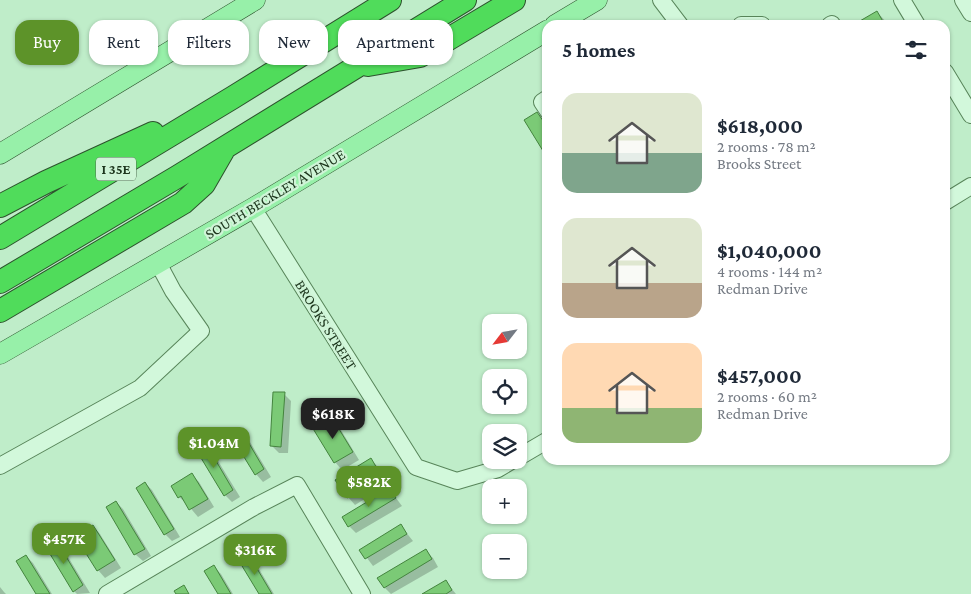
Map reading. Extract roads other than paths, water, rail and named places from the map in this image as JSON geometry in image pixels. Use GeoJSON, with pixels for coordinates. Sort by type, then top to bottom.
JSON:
{"type":"FeatureCollection","features":[{"type":"Feature","properties":{"kind":"highway","name":"I 35E"},"geometry":{"type":"LineString","coordinates":[[0,238],[390,0]]}},
{"type":"Feature","properties":{"kind":"highway","name":"I 35E"},"geometry":{"type":"LineString","coordinates":[[0,282],[224,148],[465,0]]}},
{"type":"Feature","properties":{"kind":"highway"},"geometry":{"type":"LineString","coordinates":[[355,67],[420,56],[514,0]]}},
{"type":"Feature","properties":{"kind":"highway"},"geometry":{"type":"LineString","coordinates":[[0,206],[119,147],[232,98]]}},
{"type":"Feature","properties":{"kind":"highway"},"geometry":{"type":"LineString","coordinates":[[0,311],[183,202],[204,184],[224,148]]}},
{"type":"Feature","properties":{"kind":"main road"},"geometry":{"type":"LineString","coordinates":[[0,154],[255,0]]}},
{"type":"Feature","properties":{"kind":"main road","name":"SOUTH BECKLEY AVENUE"},"geometry":{"type":"LineString","coordinates":[[565,20],[597,0]]}},
{"type":"Feature","properties":{"kind":"main road","name":"SOUTH BECKLEY AVENUE"},"geometry":{"type":"LineString","coordinates":[[0,354],[253,208],[542,34]]}},
{"type":"Feature","properties":{"kind":"street"},"geometry":{"type":"LineString","coordinates":[[661,0],[676,20]]}},
{"type":"Feature","properties":{"kind":"street"},"geometry":{"type":"LineString","coordinates":[[902,0],[914,20]]}},
{"type":"Feature","properties":{"kind":"street"},"geometry":{"type":"LineString","coordinates":[[963,0],[971,13]]}},
{"type":"Feature","properties":{"kind":"street"},"geometry":{"type":"LineString","coordinates":[[950,80],[971,115]]}},
{"type":"Feature","properties":{"kind":"street"},"geometry":{"type":"LineString","coordinates":[[950,199],[971,186]]}},
{"type":"Feature","properties":{"kind":"street","name":"BROOKS STREET"},"geometry":{"type":"LineString","coordinates":[[253,208],[416,467],[457,481],[498,469]]}},
{"type":"Feature","properties":{"kind":"street"},"geometry":{"type":"LineString","coordinates":[[0,466],[140,388],[202,331],[173,291],[158,263]]}},
{"type":"Feature","properties":{"kind":"street"},"geometry":{"type":"LineString","coordinates":[[527,452],[542,444]]}},
{"type":"Feature","properties":{"kind":"street"},"geometry":{"type":"LineString","coordinates":[[107,594],[254,507],[297,484],[362,594]]}}]}
